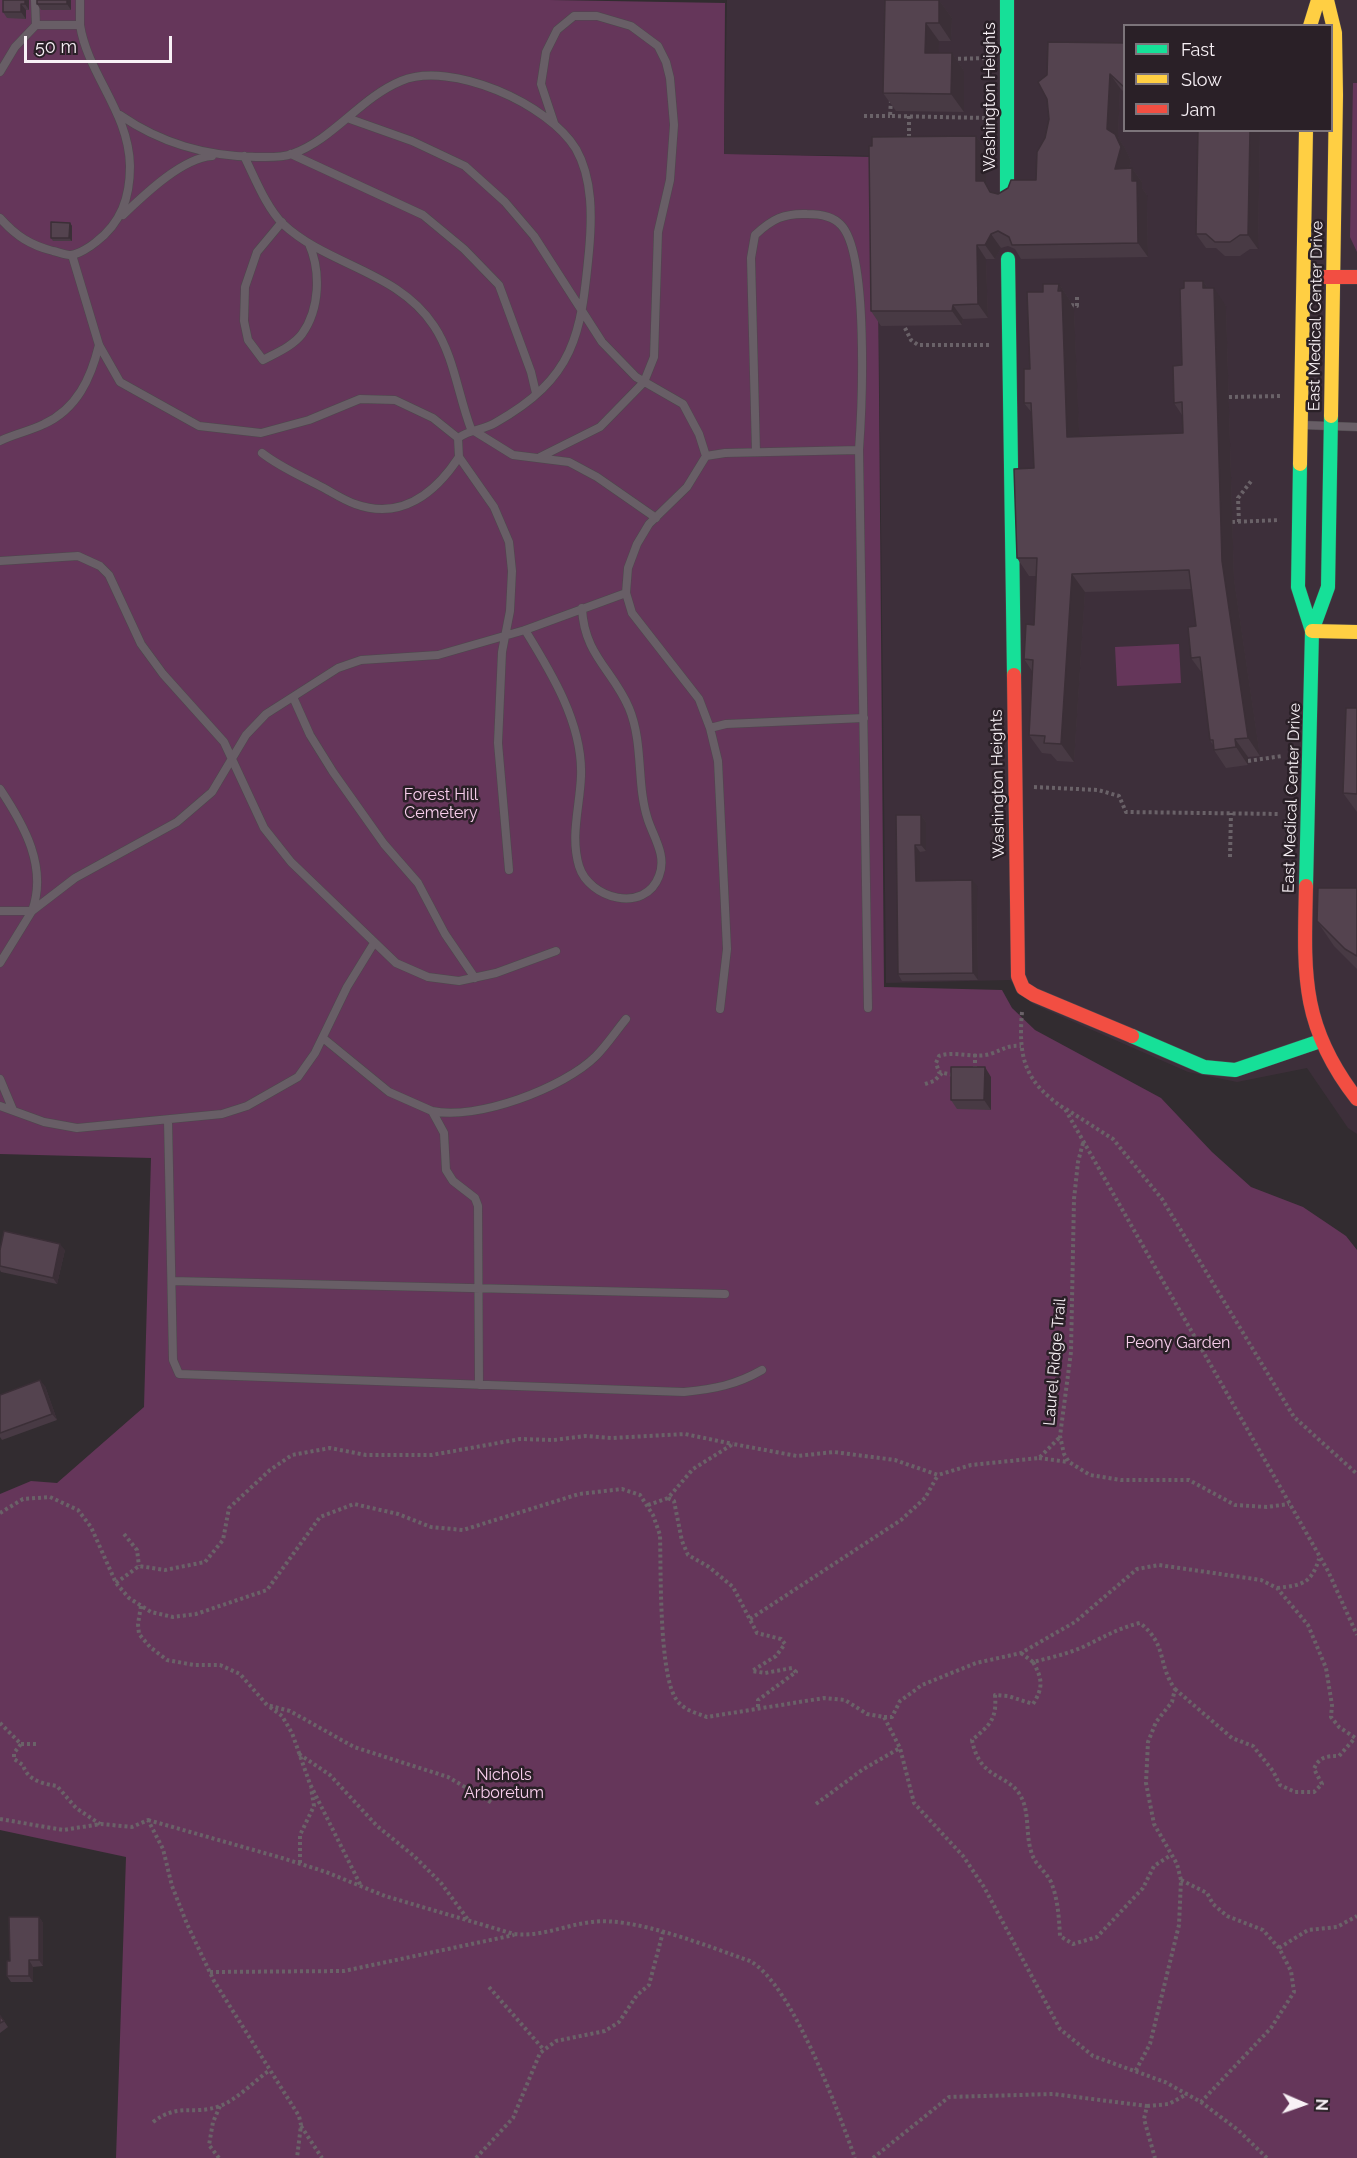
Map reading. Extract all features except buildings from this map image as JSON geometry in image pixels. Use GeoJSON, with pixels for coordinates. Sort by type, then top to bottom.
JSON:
{"type":"FeatureCollection","features":[{"type":"Feature","properties":{"kind":"street","name":"Washington Heights"},"geometry":{"type":"LineString","coordinates":[[1006,195],[1007,0]]}},
{"type":"Feature","properties":{"kind":"street"},"geometry":{"type":"LineString","coordinates":[[1311,24],[1318,0]]}},
{"type":"Feature","properties":{"kind":"street","name":"East Medical Center Drive"},"geometry":{"type":"LineString","coordinates":[[1327,0],[1333,24]]}},
{"type":"Feature","properties":{"kind":"street","name":"East Medical Center Drive"},"geometry":{"type":"LineString","coordinates":[[1333,25],[1335,33],[1333,277],[1328,587],[1312,631],[1304,965],[1309,1013],[1320,1041],[1347,1087],[1357,1099]]}},
{"type":"Feature","properties":{"kind":"street","name":"East Medical Center Drive"},"geometry":{"type":"LineString","coordinates":[[1306,132],[1298,587],[1312,631]]}},
{"type":"Feature","properties":{"kind":"street","name":"Washington Heights"},"geometry":{"type":"LineString","coordinates":[[1008,259],[1016,960],[1023,988],[1034,995]]}},
{"type":"Feature","properties":{"kind":"street"},"geometry":{"type":"LineString","coordinates":[[1303,277],[1357,277]]}},
{"type":"Feature","properties":{"kind":"street"},"geometry":{"type":"LineString","coordinates":[[1312,631],[1357,632]]}},
{"type":"Feature","properties":{"kind":"street"},"geometry":{"type":"LineString","coordinates":[[1034,995],[1203,1067],[1235,1070],[1320,1041]]}},
{"type":"Feature","properties":{"kind":"lane"},"geometry":{"type":"LineString","coordinates":[[0,72],[15,47],[36,25],[35,0]]}},
{"type":"Feature","properties":{"kind":"lane"},"geometry":{"type":"LineString","coordinates":[[80,0],[80,25],[87,52],[120,115],[127,140],[130,167],[127,200],[120,218]]}},
{"type":"Feature","properties":{"kind":"lane"},"geometry":{"type":"LineString","coordinates":[[540,457],[600,427],[644,382],[654,357],[658,232],[670,180],[674,125],[670,78],[658,46],[631,26],[597,16],[574,16],[557,30],[546,52],[541,84],[554,123]]}},
{"type":"Feature","properties":{"kind":"lane"},"geometry":{"type":"LineString","coordinates":[[36,25],[80,25]]}},
{"type":"Feature","properties":{"kind":"lane"},"geometry":{"type":"LineString","coordinates":[[291,154],[350,119],[380,93],[401,81],[428,75],[468,80],[535,109],[554,123],[576,150],[590,192],[583,310],[576,340],[552,381],[493,424],[471,429],[458,438]]}},
{"type":"Feature","properties":{"kind":"lane"},"geometry":{"type":"LineString","coordinates":[[120,115],[137,127],[173,143],[220,155],[291,154],[423,215],[464,249],[499,285],[531,372],[536,393]]}},
{"type":"Feature","properties":{"kind":"lane"},"geometry":{"type":"LineString","coordinates":[[350,119],[412,141],[465,166],[506,202],[534,236],[602,342],[636,377],[683,404],[699,434],[706,456],[687,487],[656,518],[637,544],[628,568],[627,593],[632,613],[699,699],[710,728],[718,761],[727,949],[720,1009]]}},
{"type":"Feature","properties":{"kind":"lane"},"geometry":{"type":"LineString","coordinates":[[0,218],[32,246],[72,255],[90,246],[109,232],[120,218],[163,181],[195,161],[220,155]]}},
{"type":"Feature","properties":{"kind":"lane"},"geometry":{"type":"LineString","coordinates":[[244,156],[282,222],[309,244],[358,266],[402,292],[434,325],[454,371],[471,429],[513,455],[569,462],[597,477],[656,518]]}},
{"type":"Feature","properties":{"kind":"lane"},"geometry":{"type":"LineString","coordinates":[[756,452],[751,258],[754,235],[771,220],[788,213],[822,214],[841,225],[850,246],[857,272],[860,312],[862,406],[859,450],[868,1008]]}},
{"type":"Feature","properties":{"kind":"lane"},"geometry":{"type":"LineString","coordinates":[[282,222],[257,252],[245,287],[244,321],[248,340],[263,360],[302,334],[312,312],[317,275],[315,258],[309,244]]}},
{"type":"Feature","properties":{"kind":"lane"},"geometry":{"type":"LineString","coordinates":[[72,255],[99,345],[120,382],[199,426],[261,433],[309,420],[360,399],[395,400],[433,418],[458,438],[459,457],[494,507],[509,542],[512,571],[510,611],[502,652],[498,743],[508,870]]}},
{"type":"Feature","properties":{"kind":"lane"},"geometry":{"type":"LineString","coordinates":[[0,441],[44,425],[64,412],[78,396],[93,370],[99,345]]}},
{"type":"Feature","properties":{"kind":"lane"},"geometry":{"type":"LineString","coordinates":[[1300,425],[1357,427]]}},
{"type":"Feature","properties":{"kind":"lane"},"geometry":{"type":"LineString","coordinates":[[706,456],[756,452],[859,450]]}},
{"type":"Feature","properties":{"kind":"lane"},"geometry":{"type":"LineString","coordinates":[[262,453],[280,466],[357,505],[387,508],[417,502],[442,482],[459,457]]}},
{"type":"Feature","properties":{"kind":"lane"},"geometry":{"type":"LineString","coordinates":[[0,561],[78,556],[100,566],[109,575],[141,644],[164,674],[224,742],[264,828],[291,862],[396,963],[428,977],[459,981],[475,978],[556,951]]}},
{"type":"Feature","properties":{"kind":"lane"},"geometry":{"type":"LineString","coordinates":[[0,911],[32,911],[75,878],[177,822],[212,792],[246,735],[260,721],[338,668],[361,660],[438,655],[525,630],[627,593]]}},
{"type":"Feature","properties":{"kind":"lane"},"geometry":{"type":"LineString","coordinates":[[525,630],[556,687],[577,740],[581,774],[574,846],[580,868],[587,882],[609,896],[618,899],[643,894],[659,877],[662,865],[660,848],[645,803],[634,722],[623,696],[591,648],[583,622],[582,608]]}},
{"type":"Feature","properties":{"kind":"lane"},"geometry":{"type":"LineString","coordinates":[[293,698],[310,735],[327,763],[384,844],[418,883],[445,934],[475,978]]}},
{"type":"Feature","properties":{"kind":"lane"},"geometry":{"type":"LineString","coordinates":[[710,728],[726,724],[864,718]]}},
{"type":"Feature","properties":{"kind":"lane"},"geometry":{"type":"LineString","coordinates":[[0,789],[20,818],[32,849],[38,882],[38,895],[32,911],[0,963]]}},
{"type":"Feature","properties":{"kind":"lane"},"geometry":{"type":"LineString","coordinates":[[0,1106],[44,1122],[77,1128],[222,1114],[247,1106],[298,1077],[323,1038],[347,987],[374,943]]}},
{"type":"Feature","properties":{"kind":"lane"},"geometry":{"type":"LineString","coordinates":[[323,1038],[389,1092],[432,1111],[450,1114],[465,1112],[545,1088],[596,1057],[626,1019]]}},
{"type":"Feature","properties":{"kind":"lane"},"geometry":{"type":"LineString","coordinates":[[0,1079],[13,1110]]}},
{"type":"Feature","properties":{"kind":"lane"},"geometry":{"type":"LineString","coordinates":[[432,1111],[444,1133],[446,1170],[449,1176],[477,1202],[479,1385]]}},
{"type":"Feature","properties":{"kind":"lane"},"geometry":{"type":"LineString","coordinates":[[168,1120],[173,1360],[179,1374],[684,1392],[716,1389],[733,1384],[762,1370]]}},
{"type":"Feature","properties":{"kind":"lane"},"geometry":{"type":"LineString","coordinates":[[172,1281],[726,1294]]}},
{"type":"Feature","properties":{"kind":"path"},"geometry":{"type":"LineString","coordinates":[[946,59],[990,58]]}},
{"type":"Feature","properties":{"kind":"path"},"geometry":{"type":"LineString","coordinates":[[890,116],[891,93]]}},
{"type":"Feature","properties":{"kind":"path"},"geometry":{"type":"LineString","coordinates":[[864,116],[991,118]]}},
{"type":"Feature","properties":{"kind":"path"},"geometry":{"type":"LineString","coordinates":[[905,146],[909,140],[909,116]]}},
{"type":"Feature","properties":{"kind":"path"},"geometry":{"type":"LineString","coordinates":[[1071,305],[1077,306],[1077,294]]}},
{"type":"Feature","properties":{"kind":"path"},"geometry":{"type":"LineString","coordinates":[[905,328],[911,340],[918,345],[994,345]]}},
{"type":"Feature","properties":{"kind":"path"},"geometry":{"type":"LineString","coordinates":[[1229,398],[1288,396]]}},
{"type":"Feature","properties":{"kind":"path"},"geometry":{"type":"LineString","coordinates":[[1239,522],[1238,498],[1252,480]]}},
{"type":"Feature","properties":{"kind":"path"},"geometry":{"type":"LineString","coordinates":[[1232,522],[1287,520]]}},
{"type":"Feature","properties":{"kind":"path"},"geometry":{"type":"LineString","coordinates":[[1248,761],[1282,756]]}},
{"type":"Feature","properties":{"kind":"path"},"geometry":{"type":"LineString","coordinates":[[1029,786],[1098,790],[1119,796],[1126,812],[1280,814]]}},
{"type":"Feature","properties":{"kind":"path"},"geometry":{"type":"LineString","coordinates":[[1230,857],[1231,813]]}},
{"type":"Feature","properties":{"kind":"path"},"geometry":{"type":"LineString","coordinates":[[1034,995],[1022,1013],[1021,1046],[1027,1073],[1043,1094],[1113,1139],[1162,1199],[1294,1417],[1357,1474]]}},
{"type":"Feature","properties":{"kind":"path"},"geometry":{"type":"LineString","coordinates":[[942,1073],[936,1063],[939,1056],[954,1053],[993,1054],[1002,1047],[1021,1046]]}},
{"type":"Feature","properties":{"kind":"path"},"geometry":{"type":"LineString","coordinates":[[975,1054],[975,1071]]}},
{"type":"Feature","properties":{"kind":"path"},"geometry":{"type":"LineString","coordinates":[[925,1084],[934,1081],[942,1073],[961,1074]]}},
{"type":"Feature","properties":{"kind":"path"},"geometry":{"type":"LineString","coordinates":[[1065,1109],[1320,1558],[1357,1635]]}},
{"type":"Feature","properties":{"kind":"path","name":"Laurel Ridge Trail"},"geometry":{"type":"LineString","coordinates":[[1069,1462],[1060,1436],[1071,1352],[1074,1199],[1078,1162],[1084,1142]]}},
{"type":"Feature","properties":{"kind":"path"},"geometry":{"type":"LineString","coordinates":[[116,1583],[139,1566],[165,1570],[205,1562],[223,1540],[229,1508],[270,1470],[292,1455],[330,1448],[366,1455],[432,1455],[520,1439],[554,1440],[585,1436],[612,1438],[685,1434],[797,1456],[834,1452],[895,1460],[938,1475],[971,1465],[1039,1458],[1069,1462],[1090,1475],[1121,1480],[1189,1480],[1235,1504],[1267,1507],[1289,1504]]}},
{"type":"Feature","properties":{"kind":"path"},"geometry":{"type":"LineString","coordinates":[[1039,1458],[1060,1436]]}},
{"type":"Feature","properties":{"kind":"path"},"geometry":{"type":"LineString","coordinates":[[648,1505],[668,1498],[693,1469],[734,1444]]}},
{"type":"Feature","properties":{"kind":"path"},"geometry":{"type":"LineString","coordinates":[[750,1619],[901,1520],[925,1498],[938,1475]]}},
{"type":"Feature","properties":{"kind":"path"},"geometry":{"type":"LineString","coordinates":[[0,1513],[23,1499],[50,1497],[78,1510],[92,1527],[116,1583],[151,1612],[173,1617],[232,1603],[267,1590],[320,1517],[354,1504],[398,1514],[431,1527],[463,1530],[546,1503],[622,1488],[640,1495],[648,1505],[660,1535],[666,1671],[676,1699],[688,1711],[707,1717],[824,1698],[845,1700],[867,1714],[892,1717],[900,1701],[937,1677],[976,1663],[1021,1653],[1075,1622],[1137,1569],[1159,1565],[1214,1571],[1261,1580],[1277,1588],[1308,1625],[1326,1668],[1332,1705],[1331,1717],[1339,1727],[1356,1739],[1339,1756],[1326,1756],[1318,1760],[1314,1769],[1322,1784],[1314,1792],[1295,1792],[1280,1785],[1273,1771],[1253,1746],[1232,1738],[1176,1689],[1167,1678],[1160,1645],[1151,1632],[1140,1623],[1119,1628],[1082,1647],[1033,1662]]}},
{"type":"Feature","properties":{"kind":"path"},"geometry":{"type":"LineString","coordinates":[[668,1498],[674,1501],[682,1541],[688,1555],[709,1567],[733,1587],[757,1633],[782,1639],[785,1644],[776,1656],[752,1671],[765,1673],[792,1668],[796,1672],[758,1700],[758,1708]]}},
{"type":"Feature","properties":{"kind":"path"},"geometry":{"type":"LineString","coordinates":[[124,1534],[137,1550],[139,1566]]}},
{"type":"Feature","properties":{"kind":"path"},"geometry":{"type":"LineString","coordinates":[[1277,1588],[1301,1586],[1315,1574],[1320,1558]]}},
{"type":"Feature","properties":{"kind":"path"},"geometry":{"type":"LineString","coordinates":[[141,1606],[139,1634],[150,1647],[167,1660],[194,1665],[220,1665],[240,1674],[267,1705],[282,1716],[310,1784],[361,1886]]}},
{"type":"Feature","properties":{"kind":"path"},"geometry":{"type":"LineString","coordinates":[[1021,1653],[1033,1662],[1042,1678],[1040,1694],[1033,1704],[1008,1696],[995,1695],[996,1712],[988,1726],[972,1740],[975,1753],[985,1769],[1006,1780],[1023,1800],[1030,1849],[1034,1862],[1050,1880],[1058,1907],[1060,1936],[1073,1944],[1096,1937],[1143,1888],[1154,1866],[1171,1855]]}},
{"type":"Feature","properties":{"kind":"path"},"geometry":{"type":"LineString","coordinates":[[1135,2073],[1150,2044],[1179,1925],[1181,1880],[1177,1864],[1154,1824],[1146,1783],[1148,1742],[1156,1722],[1172,1702],[1176,1689]]}},
{"type":"Feature","properties":{"kind":"path"},"geometry":{"type":"LineString","coordinates":[[267,1705],[290,1711],[354,1747],[448,1777],[492,1803]]}},
{"type":"Feature","properties":{"kind":"path"},"geometry":{"type":"LineString","coordinates":[[884,1717],[900,1748],[914,1803],[963,1856],[984,1887],[1060,2029],[1093,2056],[1165,2082],[1201,2102],[1238,2130],[1267,2158]]}},
{"type":"Feature","properties":{"kind":"path"},"geometry":{"type":"LineString","coordinates":[[0,1722],[21,1744],[37,1744]]}},
{"type":"Feature","properties":{"kind":"path"},"geometry":{"type":"LineString","coordinates":[[21,1744],[14,1753],[14,1759],[23,1765],[25,1771],[38,1783],[57,1786],[76,1808],[100,1824]]}},
{"type":"Feature","properties":{"kind":"path"},"geometry":{"type":"LineString","coordinates":[[816,1804],[862,1770],[900,1748]]}},
{"type":"Feature","properties":{"kind":"path"},"geometry":{"type":"LineString","coordinates":[[299,1754],[330,1775],[377,1826],[421,1862],[441,1883],[469,1921]]}},
{"type":"Feature","properties":{"kind":"path"},"geometry":{"type":"LineString","coordinates":[[300,1863],[300,1835],[314,1806],[310,1784]]}},
{"type":"Feature","properties":{"kind":"path"},"geometry":{"type":"LineString","coordinates":[[0,1819],[63,1830],[100,1824],[132,1827],[148,1820],[300,1863],[361,1886],[514,1934],[528,1936],[593,1921],[663,1932],[750,1961],[763,1968],[772,1978],[804,2034],[855,2158]]}},
{"type":"Feature","properties":{"kind":"path"},"geometry":{"type":"LineString","coordinates":[[148,1820],[163,1849],[172,1886],[210,1971],[293,2105],[301,2125],[322,2158]]}},
{"type":"Feature","properties":{"kind":"path"},"geometry":{"type":"LineString","coordinates":[[1181,1880],[1207,1893],[1213,1904],[1227,1916],[1263,1930],[1279,1948],[1292,1971],[1294,1992],[1271,2028],[1201,2102]]}},
{"type":"Feature","properties":{"kind":"path"},"geometry":{"type":"LineString","coordinates":[[1279,1948],[1308,1930],[1336,1927],[1357,1916]]}},
{"type":"Feature","properties":{"kind":"path"},"geometry":{"type":"LineString","coordinates":[[476,2158],[513,2118],[525,2086],[544,2050],[556,2041],[605,2031],[619,2022],[637,1995],[649,1985],[663,1932]]}},
{"type":"Feature","properties":{"kind":"path"},"geometry":{"type":"LineString","coordinates":[[210,1971],[344,1971],[514,1934]]}},
{"type":"Feature","properties":{"kind":"path"},"geometry":{"type":"LineString","coordinates":[[489,1987],[544,2050]]}},
{"type":"Feature","properties":{"kind":"path"},"geometry":{"type":"LineString","coordinates":[[153,2122],[163,2114],[180,2109],[196,2111],[220,2106],[270,2070]]}},
{"type":"Feature","properties":{"kind":"path"},"geometry":{"type":"LineString","coordinates":[[873,2158],[949,2097],[1053,2094],[1147,2106],[1169,2104],[1187,2094]]}},
{"type":"Feature","properties":{"kind":"path"},"geometry":{"type":"LineString","coordinates":[[219,2158],[209,2145],[213,2122],[220,2106]]}},
{"type":"Feature","properties":{"kind":"path"},"geometry":{"type":"LineString","coordinates":[[1147,2106],[1144,2119],[1155,2158]]}},
{"type":"Feature","properties":{"kind":"path"},"geometry":{"type":"LineString","coordinates":[[297,2158],[301,2125]]}},
{"type":"Feature","properties":{"kind":"path"},"geometry":{"type":"LineString","coordinates":[[481,2154],[486,2158]]}},
{"type":"Feature","properties":{"kind":"shaded area"},"geometry":{"type":"Polygon","coordinates":[[[727,0],[1357,0],[1357,1134],[1348,1128],[1307,1068],[1237,1082],[1188,1072],[1033,1004],[1010,980],[886,983],[877,156],[724,154],[727,0]]]}},
{"type":"Feature","properties":{"kind":"green space"},"geometry":{"type":"Polygon","coordinates":[[[0,0],[550,0],[725,3],[724,154],[877,157],[884,987],[1002,990],[1012,1008],[1035,1030],[1161,1098],[1212,1152],[1251,1187],[1303,1207],[1346,1236],[1357,1250],[1357,2158],[116,2158],[126,1857],[0,1830],[0,1494],[31,1481],[57,1483],[144,1407],[151,1158],[0,1154],[0,0]]]}},
{"type":"Feature","properties":{"kind":"green space"},"geometry":{"type":"Polygon","coordinates":[[[1353,83],[1357,83],[1357,252],[1350,237],[1353,83]]]}},
{"type":"Feature","properties":{"kind":"green space"},"geometry":{"type":"Polygon","coordinates":[[[1179,644],[1181,683],[1117,686],[1115,647],[1179,644]]]}},
{"type":"Feature","properties":{"kind":"traffic: fast"},"geometry":{"type":"LineString","coordinates":[[1007,0],[1007,195]]}},
{"type":"Feature","properties":{"kind":"traffic: fast"},"geometry":{"type":"LineString","coordinates":[[1008,259],[1014,675]]}},
{"type":"Feature","properties":{"kind":"traffic: fast"},"geometry":{"type":"LineString","coordinates":[[1306,886],[1312,631],[1328,587],[1331,416]]}},
{"type":"Feature","properties":{"kind":"traffic: fast"},"geometry":{"type":"LineString","coordinates":[[1300,464],[1298,587],[1312,631]]}},
{"type":"Feature","properties":{"kind":"traffic: fast"},"geometry":{"type":"LineString","coordinates":[[1132,1036],[1204,1067],[1235,1070],[1320,1041]]}},
{"type":"Feature","properties":{"kind":"traffic: slow"},"geometry":{"type":"LineString","coordinates":[[1311,24],[1318,0]]}},
{"type":"Feature","properties":{"kind":"traffic: slow"},"geometry":{"type":"LineString","coordinates":[[1327,0],[1333,24]]}},
{"type":"Feature","properties":{"kind":"traffic: slow"},"geometry":{"type":"LineString","coordinates":[[1331,416],[1336,95],[1333,25]]}},
{"type":"Feature","properties":{"kind":"traffic: slow"},"geometry":{"type":"LineString","coordinates":[[1300,464],[1306,132]]}},
{"type":"Feature","properties":{"kind":"traffic: slow"},"geometry":{"type":"LineString","coordinates":[[1312,631],[1357,632]]}},
{"type":"Feature","properties":{"kind":"traffic: jam"},"geometry":{"type":"LineString","coordinates":[[1320,277],[1357,277]]}},
{"type":"Feature","properties":{"kind":"traffic: jam"},"geometry":{"type":"LineString","coordinates":[[1014,675],[1018,976],[1023,988],[1034,995],[1132,1036]]}},
{"type":"Feature","properties":{"kind":"traffic: jam"},"geometry":{"type":"LineString","coordinates":[[1306,886],[1305,946],[1309,998],[1325,1047],[1338,1072],[1357,1099]]}},
{"type":"Feature","properties":{"kind":"park label","name":"Forest Hill Cemetery"},"geometry":{"type":"Point","coordinates":[441,804]}},
{"type":"Feature","properties":{"kind":"park label","name":"Peony Garden"},"geometry":{"type":"Point","coordinates":[1178,1343]}},
{"type":"Feature","properties":{"kind":"park label","name":"Nichols Arboretum"},"geometry":{"type":"Point","coordinates":[504,1784]}}]}
